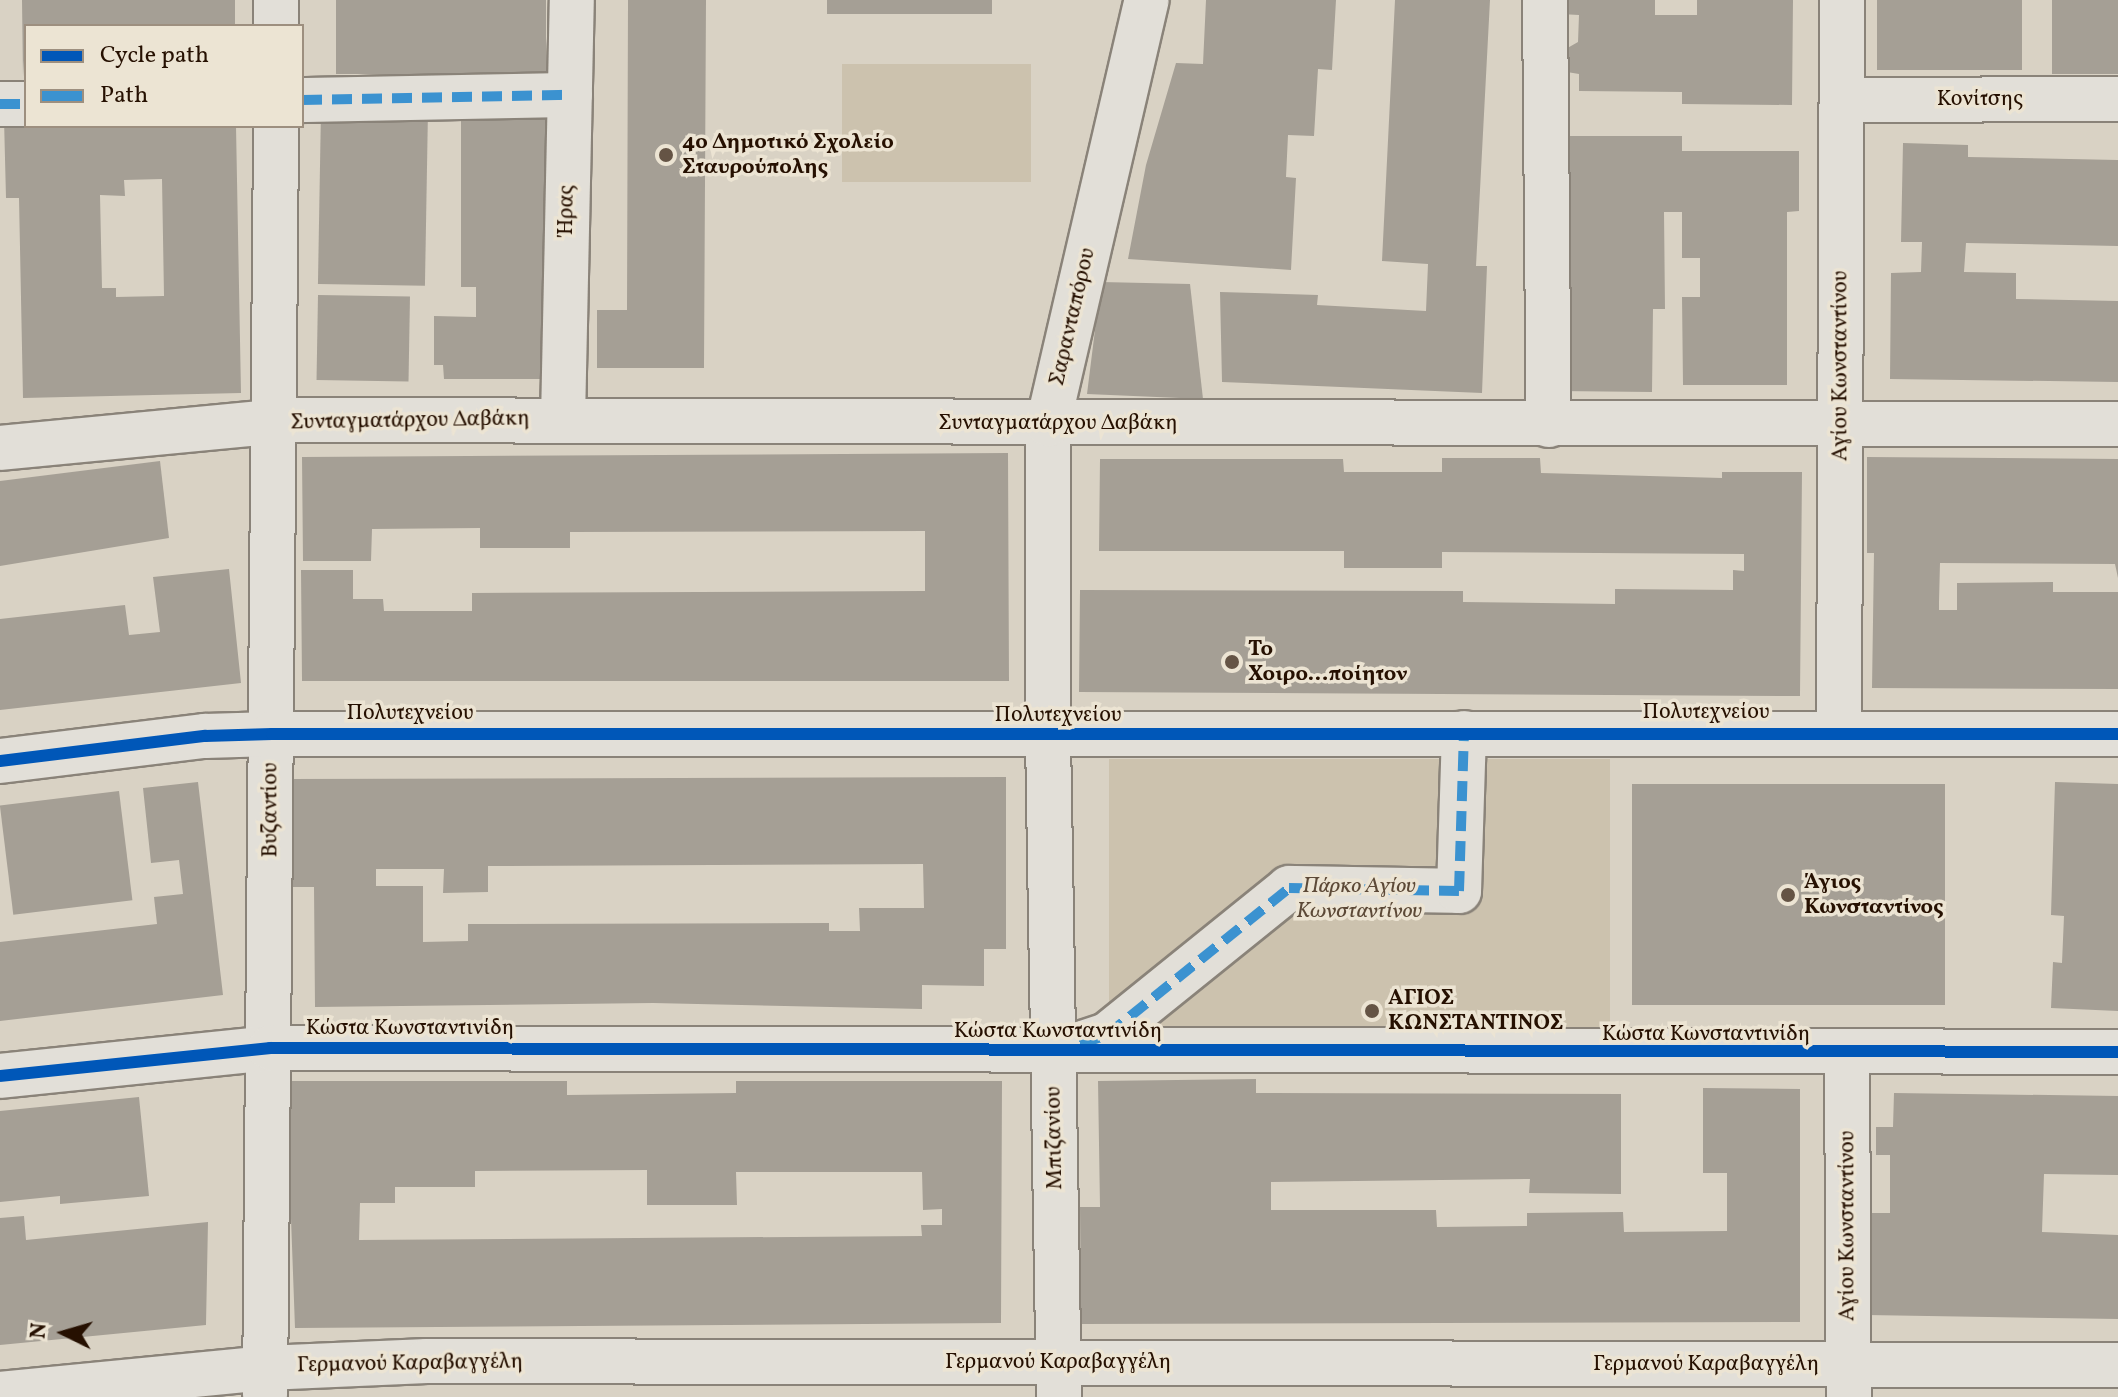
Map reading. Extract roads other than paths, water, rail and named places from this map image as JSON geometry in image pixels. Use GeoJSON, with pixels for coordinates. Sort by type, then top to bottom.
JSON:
{"type":"FeatureCollection","features":[{"type":"Feature","properties":{"kind":"street"},"geometry":{"type":"LineString","coordinates":[[276,0],[276,24]]}},
{"type":"Feature","properties":{"kind":"street","name":"Ήρας"},"geometry":{"type":"LineString","coordinates":[[563,420],[572,0]]}},
{"type":"Feature","properties":{"kind":"street","name":"Σαρανταπόρου"},"geometry":{"type":"LineString","coordinates":[[1048,736],[1048,424],[1147,0]]}},
{"type":"Feature","properties":{"kind":"street"},"geometry":{"type":"LineString","coordinates":[[1545,0],[1549,425]]}},
{"type":"Feature","properties":{"kind":"street","name":"Αγίου Κωνσταντίνου"},"geometry":{"type":"LineString","coordinates":[[1839,733],[1842,0]]}},
{"type":"Feature","properties":{"kind":"street"},"geometry":{"type":"LineString","coordinates":[[304,100],[570,95]]}},
{"type":"Feature","properties":{"kind":"street","name":"Κονίτσης"},"geometry":{"type":"LineString","coordinates":[[1842,100],[2118,99]]}},
{"type":"Feature","properties":{"kind":"street"},"geometry":{"type":"LineString","coordinates":[[0,104],[24,104]]}},
{"type":"Feature","properties":{"kind":"street","name":"Βυζαντίου"},"geometry":{"type":"LineString","coordinates":[[265,1382],[276,128]]}},
{"type":"Feature","properties":{"kind":"street","name":"Συνταγματάρχου Δαβάκη"},"geometry":{"type":"LineString","coordinates":[[0,448],[274,423],[563,420],[1048,424],[2118,424]]}},
{"type":"Feature","properties":{"kind":"street"},"geometry":{"type":"LineString","coordinates":[[1053,1053],[1107,1035],[1289,888],[1459,891],[1464,733]]}},
{"type":"Feature","properties":{"kind":"street","name":"Πολυτεχνείου"},"geometry":{"type":"LineString","coordinates":[[0,761],[205,736],[272,734],[2118,734]]}},
{"type":"Feature","properties":{"kind":"street","name":"Μπιζανίου"},"geometry":{"type":"LineString","coordinates":[[1048,736],[1059,1380]]}},
{"type":"Feature","properties":{"kind":"street","name":"Κώστα Κωνσταντινίδη"},"geometry":{"type":"LineString","coordinates":[[0,1076],[270,1048],[1847,1055],[2118,1052]]}},
{"type":"Feature","properties":{"kind":"street","name":"Αγίου Κωνσταντίνου"},"geometry":{"type":"LineString","coordinates":[[1847,1055],[1849,1381]]}},
{"type":"Feature","properties":{"kind":"street","name":"Γερμανού Καραβαγγέλη"},"geometry":{"type":"LineString","coordinates":[[0,1394],[265,1382],[427,1361],[1059,1380],[1849,1381],[2118,1365]]}},
{"type":"Feature","properties":{"kind":"place","name":"4ο Δημοτικό Σχολείο Σταυρούπολης"},"geometry":{"type":"Point","coordinates":[666,155]}},
{"type":"Feature","properties":{"kind":"place","name":"Το Χοιρο...ποίητον"},"geometry":{"type":"Point","coordinates":[1232,662]}},
{"type":"Feature","properties":{"kind":"place","name":"Άγιος Κωνσταντίνος"},"geometry":{"type":"Point","coordinates":[1788,895]}},
{"type":"Feature","properties":{"kind":"place","name":"ΑΓΙΟΣ ΚΩΝΣΤΑΝΤΙΝΟΣ"},"geometry":{"type":"Point","coordinates":[1372,1011]}},
{"type":"Feature","properties":{"kind":"park label","name":"Πάρκο Αγίου Κωνσταντίνου"},"geometry":{"type":"Point","coordinates":[1359,898]}}]}
